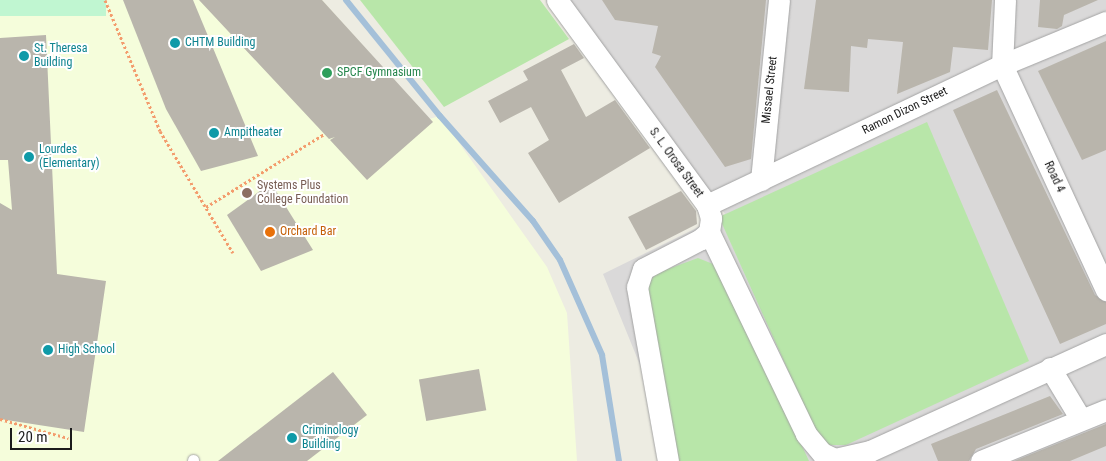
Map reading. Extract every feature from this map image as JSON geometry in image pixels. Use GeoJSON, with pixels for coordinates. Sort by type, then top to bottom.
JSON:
{"type":"FeatureCollection","features":[{"type":"Feature","properties":{"kind":"street","name":"S. L. Orosa Street"},"geometry":{"type":"LineString","coordinates":[[557,0],[707,205],[711,218],[708,232]]}},
{"type":"Feature","properties":{"kind":"street","name":"Missael Street"},"geometry":{"type":"LineString","coordinates":[[761,180],[779,0]]}},
{"type":"Feature","properties":{"kind":"street"},"geometry":{"type":"LineString","coordinates":[[1002,65],[1005,0]]}},
{"type":"Feature","properties":{"kind":"street","name":"Ramon Dizon Street"},"geometry":{"type":"LineString","coordinates":[[707,205],[1002,65],[1106,22]]}},
{"type":"Feature","properties":{"kind":"street","name":"Road 4"},"geometry":{"type":"LineString","coordinates":[[1002,65],[1106,290]]}},
{"type":"Feature","properties":{"kind":"street"},"geometry":{"type":"LineString","coordinates":[[668,461],[637,287],[643,269],[708,232],[806,434],[822,453],[835,459],[870,450],[1106,344]]}},
{"type":"Feature","properties":{"kind":"street"},"geometry":{"type":"LineString","coordinates":[[1050,368],[1080,418]]}},
{"type":"Feature","properties":{"kind":"street"},"geometry":{"type":"LineString","coordinates":[[981,461],[1080,418],[1106,410]]}},
{"type":"Feature","properties":{"kind":"path"},"geometry":{"type":"LineString","coordinates":[[105,0],[160,131],[233,253]]}},
{"type":"Feature","properties":{"kind":"path"},"geometry":{"type":"LineString","coordinates":[[206,207],[324,134]]}},
{"type":"Feature","properties":{"kind":"path"},"geometry":{"type":"LineString","coordinates":[[0,419],[68,438]]}},
{"type":"Feature","properties":{"kind":"shaded area","name":"Systems Plus College Foundation"},"geometry":{"type":"Polygon","coordinates":[[[0,0],[322,0],[429,119],[440,116],[547,267],[567,313],[577,461],[0,461],[0,0]]]}},
{"type":"Feature","properties":{"kind":"shaded area"},"geometry":{"type":"Polygon","coordinates":[[[0,0],[106,0],[106,16],[0,16],[0,0]]]}},
{"type":"Feature","properties":{"kind":"shaded area"},"geometry":{"type":"Polygon","coordinates":[[[568,0],[1106,0],[1106,461],[679,461],[603,274],[725,214],[568,0]]]}},
{"type":"Feature","properties":{"kind":"green space"},"geometry":{"type":"Polygon","coordinates":[[[360,0],[540,0],[569,39],[444,107],[360,0]]]}},
{"type":"Feature","properties":{"kind":"green space"},"geometry":{"type":"Polygon","coordinates":[[[927,122],[1029,361],[846,445],[827,445],[814,428],[719,217],[927,122]]]}},
{"type":"Feature","properties":{"kind":"green space"},"geometry":{"type":"Polygon","coordinates":[[[698,258],[718,266],[809,461],[676,461],[646,285],[657,273],[698,258]]]}},
{"type":"Feature","properties":{"kind":"building"},"geometry":{"type":"Polygon","coordinates":[[[123,0],[193,0],[258,156],[201,171],[166,109],[123,0]]]}},
{"type":"Feature","properties":{"kind":"building","name":"SPCF Gymnasium"},"geometry":{"type":"Polygon","coordinates":[[[199,0],[322,0],[433,122],[367,180],[330,140],[335,137],[329,139],[199,0]]]}},
{"type":"Feature","properties":{"kind":"building"},"geometry":{"type":"Polygon","coordinates":[[[602,0],[766,0],[751,159],[725,167],[655,67],[661,56],[652,53],[658,26],[615,20],[602,0]]]}},
{"type":"Feature","properties":{"kind":"building"},"geometry":{"type":"Polygon","coordinates":[[[816,0],[992,0],[988,50],[953,47],[950,72],[897,94],[903,42],[868,39],[867,48],[851,46],[849,92],[804,89],[816,0]]]}},
{"type":"Feature","properties":{"kind":"building"},"geometry":{"type":"Polygon","coordinates":[[[1040,0],[1098,0],[1064,15],[1062,26],[1057,29],[1038,27],[1040,0]]]}},
{"type":"Feature","properties":{"kind":"building"},"geometry":{"type":"Polygon","coordinates":[[[46,35],[57,274],[106,281],[84,432],[0,419],[0,203],[12,210],[8,160],[0,160],[0,38],[46,35]]]}},
{"type":"Feature","properties":{"kind":"building"},"geometry":{"type":"Polygon","coordinates":[[[1106,41],[1106,150],[1082,160],[1038,71],[1106,41]]]}},
{"type":"Feature","properties":{"kind":"building"},"geometry":{"type":"Polygon","coordinates":[[[574,44],[584,58],[561,70],[586,117],[615,100],[650,148],[559,203],[528,153],[549,140],[531,107],[500,123],[488,101],[528,80],[523,71],[574,44]]]}},
{"type":"Feature","properties":{"kind":"building"},"geometry":{"type":"Polygon","coordinates":[[[997,90],[1095,295],[1106,302],[1106,324],[1060,344],[953,110],[997,90]]]}},
{"type":"Feature","properties":{"kind":"building","name":"Orchard Bar"},"geometry":{"type":"Polygon","coordinates":[[[271,183],[313,250],[261,271],[227,215],[271,183]]]}},
{"type":"Feature","properties":{"kind":"building"},"geometry":{"type":"Polygon","coordinates":[[[681,191],[696,211],[697,224],[646,250],[628,217],[681,191]]]}},
{"type":"Feature","properties":{"kind":"building"},"geometry":{"type":"Polygon","coordinates":[[[479,369],[486,410],[426,421],[419,380],[479,369]]]}},
{"type":"Feature","properties":{"kind":"building","name":"Criminology Building"},"geometry":{"type":"Polygon","coordinates":[[[333,372],[367,415],[307,461],[218,461],[333,372]]]}},
{"type":"Feature","properties":{"kind":"building"},"geometry":{"type":"Polygon","coordinates":[[[1050,396],[1063,414],[976,449],[969,461],[938,461],[931,444],[1050,396]]]}},
{"type":"Feature","properties":{"kind":"building"},"geometry":{"type":"Polygon","coordinates":[[[1106,424],[1106,446],[1070,461],[1014,461],[1106,424]]]}},
{"type":"Feature","properties":{"kind":"waterway"},"geometry":{"type":"LineString","coordinates":[[346,0],[440,116],[533,221],[560,260],[602,355],[619,461]]}},
{"type":"Feature","properties":{"kind":"place","name":"CHTM Building"},"geometry":{"type":"Point","coordinates":[175,43]}},
{"type":"Feature","properties":{"kind":"place","name":"St. Theresa Building"},"geometry":{"type":"Point","coordinates":[24,56]}},
{"type":"Feature","properties":{"kind":"place","name":"SPCF Gymnasium"},"geometry":{"type":"Point","coordinates":[327,73]}},
{"type":"Feature","properties":{"kind":"place","name":"Ampitheater"},"geometry":{"type":"Point","coordinates":[214,133]}},
{"type":"Feature","properties":{"kind":"place","name":"Lourdes (Elementary)"},"geometry":{"type":"Point","coordinates":[29,157]}},
{"type":"Feature","properties":{"kind":"place","name":"Systems Plus College Foundation"},"geometry":{"type":"Point","coordinates":[247,193]}},
{"type":"Feature","properties":{"kind":"place","name":"Orchard Bar"},"geometry":{"type":"Point","coordinates":[270,232]}},
{"type":"Feature","properties":{"kind":"place","name":"High School"},"geometry":{"type":"Point","coordinates":[48,350]}},
{"type":"Feature","properties":{"kind":"place","name":"Criminology Building"},"geometry":{"type":"Point","coordinates":[292,438]}}]}
